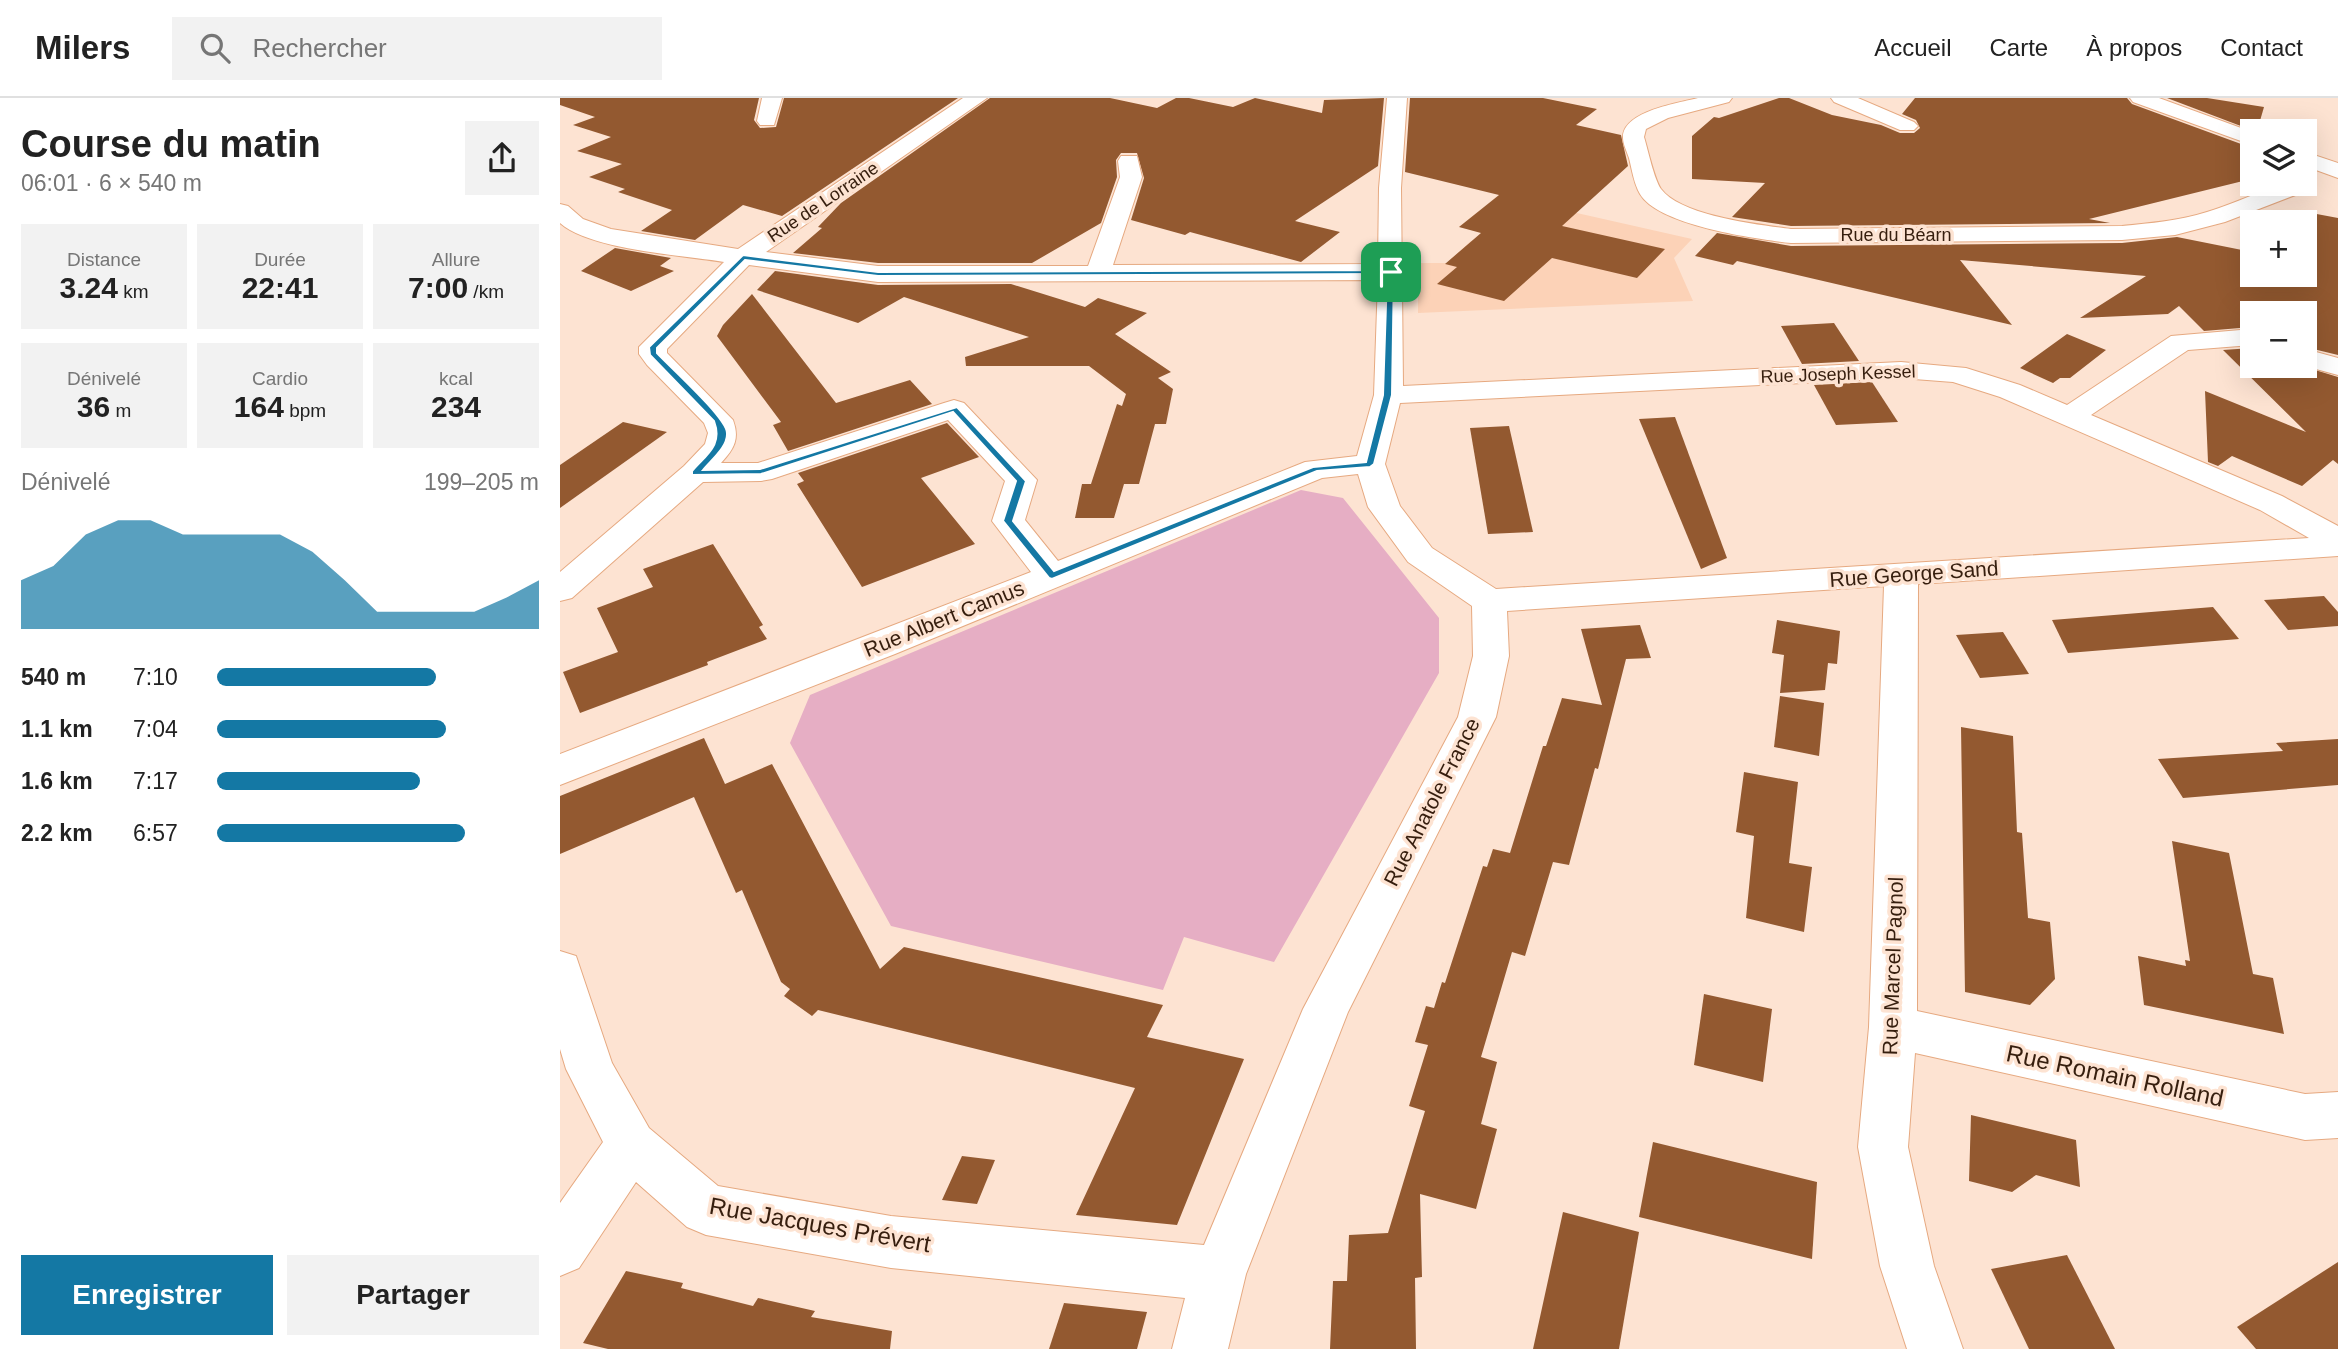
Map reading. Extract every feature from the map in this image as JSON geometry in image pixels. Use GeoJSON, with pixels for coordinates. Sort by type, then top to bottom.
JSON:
{"type":"FeatureCollection","features":[{"type":"Feature","properties":{"kind":"street"},"geometry":{"type":"LineString","coordinates":[[767,121],[772,98]]}},
{"type":"Feature","properties":{"kind":"street","name":"Rue de Lorraine"},"geometry":{"type":"LineString","coordinates":[[560,590],[695,473],[719,447],[723,433],[718,421],[657,359],[653,354],[653,347],[743,257],[977,98]]}},
{"type":"Feature","properties":{"kind":"street"},"geometry":{"type":"LineString","coordinates":[[1397,98],[1390,188],[1388,395],[1370,464],[1384,507],[1420,555],[1489,601]]}},
{"type":"Feature","properties":{"kind":"street","name":"Rue du Béarn"},"geometry":{"type":"LineString","coordinates":[[1722,98],[1661,114],[1633,116],[1633,137],[1651,193],[1672,207],[1705,221],[1749,231],[1791,236],[2122,233],[2161,230],[2217,217],[2271,196]]}},
{"type":"Feature","properties":{"kind":"street"},"geometry":{"type":"LineString","coordinates":[[1841,98],[1908,126]]}},
{"type":"Feature","properties":{"kind":"street"},"geometry":{"type":"LineString","coordinates":[[2140,98],[2240,135]]}},
{"type":"Feature","properties":{"kind":"street"},"geometry":{"type":"LineString","coordinates":[[1098,272],[1131,177],[1129,161]]}},
{"type":"Feature","properties":{"kind":"street"},"geometry":{"type":"LineString","coordinates":[[2317,163],[2338,171]]}},
{"type":"Feature","properties":{"kind":"street","name":"Rue du Béarn"},"geometry":{"type":"LineString","coordinates":[[2317,178],[2338,171]]}},
{"type":"Feature","properties":{"kind":"street"},"geometry":{"type":"LineString","coordinates":[[560,211],[575,224],[606,236],[878,274],[1391,272]]}},
{"type":"Feature","properties":{"kind":"street"},"geometry":{"type":"LineString","coordinates":[[2069,417],[2180,342],[2240,338]]}},
{"type":"Feature","properties":{"kind":"street"},"geometry":{"type":"LineString","coordinates":[[2317,360],[2338,367]]}},
{"type":"Feature","properties":{"kind":"street","name":"Rue Joseph Kessel"},"geometry":{"type":"LineString","coordinates":[[1388,395],[1901,370],[1956,374],[2010,391],[2271,503],[2338,540]]}},
{"type":"Feature","properties":{"kind":"street"},"geometry":{"type":"LineString","coordinates":[[695,473],[761,472],[954,409],[1021,481],[1008,521],[1052,576]]}},
{"type":"Feature","properties":{"kind":"street","name":"Rue Albert Camus"},"geometry":{"type":"LineString","coordinates":[[560,770],[1316,469],[1370,464]]}},
{"type":"Feature","properties":{"kind":"street","name":"Rue George Sand"},"geometry":{"type":"LineString","coordinates":[[1489,601],[2338,546]]}},
{"type":"Feature","properties":{"kind":"street","name":"Rue Marcel Pagnol"},"geometry":{"type":"LineString","coordinates":[[1901,575],[1893,1027],[1883,1147],[1907,1266],[1935,1349]]}},
{"type":"Feature","properties":{"kind":"street","name":"Rue Anatole France"},"geometry":{"type":"LineString","coordinates":[[1200,1349],[1219,1274],[1326,1009],[1477,717],[1492,656],[1489,601]]}},
{"type":"Feature","properties":{"kind":"street","name":"Rue Jacques Prévert"},"geometry":{"type":"LineString","coordinates":[[560,970],[590,1069],[631,1145],[706,1209],[891,1242],[1219,1274]]}},
{"type":"Feature","properties":{"kind":"street","name":"Rue Romain Rolland"},"geometry":{"type":"LineString","coordinates":[[1893,1027],[2305,1117],[2338,1115]]}},
{"type":"Feature","properties":{"kind":"street"},"geometry":{"type":"LineString","coordinates":[[560,1249],[631,1145]]}},
{"type":"Feature","properties":{"kind":"shaded area"},"geometry":{"type":"Polygon","coordinates":[[[1537,204],[1692,239],[1674,258],[1693,301],[1418,313],[1418,263],[1447,263],[1471,241],[1496,248],[1496,236],[1459,227],[1478,212],[1516,221],[1537,204]]]}},
{"type":"Feature","properties":{"kind":"shaded area"},"geometry":{"type":"Polygon","coordinates":[[[1301,490],[1343,498],[1439,618],[1439,673],[1274,962],[1184,937],[1163,990],[891,926],[790,743],[810,695],[1301,490]]]}},
{"type":"Feature","properties":{"kind":"building"},"geometry":{"type":"Polygon","coordinates":[[[560,98],[759,98],[754,120],[760,128],[776,127],[784,98],[958,98],[782,216],[743,205],[695,240],[641,231],[672,210],[618,192],[625,189],[589,177],[622,164],[577,151],[611,137],[573,125],[595,117],[560,105],[560,98]]]}},
{"type":"Feature","properties":{"kind":"building"},"geometry":{"type":"Polygon","coordinates":[[[990,98],[1110,98],[1157,108],[1176,98],[1233,107],[1255,98],[1322,113],[1324,100],[1384,98],[1378,166],[1295,221],[1340,232],[1301,262],[1190,232],[1185,235],[1131,220],[1144,178],[1137,153],[1121,153],[1116,160],[1117,177],[1101,223],[1032,263],[878,263],[793,253],[822,228],[818,227],[841,203],[990,98]]]}},
{"type":"Feature","properties":{"kind":"building"},"geometry":{"type":"Polygon","coordinates":[[[1410,98],[1543,98],[1597,109],[1576,125],[1621,135],[1628,166],[1562,226],[1665,249],[1637,278],[1552,258],[1504,301],[1437,284],[1457,267],[1445,264],[1481,233],[1459,227],[1499,195],[1405,172],[1410,98]]]}},
{"type":"Feature","properties":{"kind":"building"},"geometry":{"type":"Polygon","coordinates":[[[1779,98],[1789,98],[1832,115],[1881,125],[1900,133],[1914,133],[1920,128],[1916,120],[1902,114],[1915,98],[2127,98],[2132,104],[2240,144],[2240,182],[2089,219],[2110,223],[1791,226],[1732,217],[1765,183],[1692,179],[1692,136],[1714,117],[1719,118],[1779,98]]]}},
{"type":"Feature","properties":{"kind":"building"},"geometry":{"type":"Polygon","coordinates":[[[2167,98],[2207,98],[2264,107],[2260,119],[2240,119],[2240,126],[2167,98]]]}},
{"type":"Feature","properties":{"kind":"building"},"geometry":{"type":"Polygon","coordinates":[[[2317,214],[2338,218],[2338,355],[2317,350],[2317,301],[2240,301],[2240,328],[2204,331],[2179,306],[2168,314],[2080,318],[2146,276],[1960,260],[2012,325],[1737,261],[1733,265],[1695,256],[1717,233],[1791,246],[2122,243],[2177,237],[2240,250],[2240,287],[2317,287],[2317,214]]]}},
{"type":"Feature","properties":{"kind":"building"},"geometry":{"type":"Polygon","coordinates":[[[615,248],[671,258],[660,266],[674,271],[631,291],[581,271],[615,248]]]}},
{"type":"Feature","properties":{"kind":"building"},"geometry":{"type":"Polygon","coordinates":[[[775,271],[878,285],[1011,284],[1085,307],[1098,298],[1147,313],[1115,334],[1171,372],[1158,378],[1173,389],[1166,424],[1155,424],[1139,484],[1124,484],[1114,518],[1075,518],[1082,484],[1091,484],[1117,404],[1122,406],[1126,394],[1089,366],[966,366],[965,357],[1029,337],[904,297],[858,323],[757,290],[775,271]]]}},
{"type":"Feature","properties":{"kind":"building"},"geometry":{"type":"Polygon","coordinates":[[[752,294],[836,403],[910,380],[932,404],[788,451],[773,425],[781,422],[717,336],[723,325],[752,294]]]}},
{"type":"Feature","properties":{"kind":"building"},"geometry":{"type":"Polygon","coordinates":[[[1834,323],[1859,361],[1802,364],[1781,326],[1834,323]]]}},
{"type":"Feature","properties":{"kind":"building"},"geometry":{"type":"Polygon","coordinates":[[[2067,334],[2106,350],[2070,378],[2060,378],[2053,383],[2020,368],[2067,334]]]}},
{"type":"Feature","properties":{"kind":"building"},"geometry":{"type":"Polygon","coordinates":[[[2240,349],[2240,367],[2223,350],[2240,349]]]}},
{"type":"Feature","properties":{"kind":"building"},"geometry":{"type":"Polygon","coordinates":[[[2317,371],[2338,377],[2338,464],[2333,460],[2302,486],[2232,456],[2218,466],[2208,462],[2205,391],[2306,432],[2251,378],[2317,378],[2317,371]]]}},
{"type":"Feature","properties":{"kind":"building"},"geometry":{"type":"Polygon","coordinates":[[[1872,382],[1898,422],[1836,425],[1814,385],[1872,382]]]}},
{"type":"Feature","properties":{"kind":"building"},"geometry":{"type":"Polygon","coordinates":[[[1675,417],[1727,558],[1701,569],[1639,419],[1675,417]]]}},
{"type":"Feature","properties":{"kind":"building"},"geometry":{"type":"Polygon","coordinates":[[[623,422],[667,432],[560,508],[560,465],[623,422]]]}},
{"type":"Feature","properties":{"kind":"building"},"geometry":{"type":"Polygon","coordinates":[[[947,423],[979,457],[921,478],[975,544],[862,587],[797,484],[804,481],[798,473],[947,423]]]}},
{"type":"Feature","properties":{"kind":"building"},"geometry":{"type":"Polygon","coordinates":[[[1509,426],[1533,532],[1488,534],[1470,428],[1509,426]]]}},
{"type":"Feature","properties":{"kind":"building"},"geometry":{"type":"Polygon","coordinates":[[[713,544],[763,625],[759,627],[767,639],[707,662],[708,665],[580,713],[563,672],[618,652],[597,608],[653,587],[643,569],[713,544]]]}},
{"type":"Feature","properties":{"kind":"building"},"geometry":{"type":"Polygon","coordinates":[[[2324,596],[2338,612],[2338,626],[2288,630],[2264,600],[2324,596]]]}},
{"type":"Feature","properties":{"kind":"building"},"geometry":{"type":"Polygon","coordinates":[[[2213,607],[2239,639],[2068,653],[2052,620],[2213,607]]]}},
{"type":"Feature","properties":{"kind":"building"},"geometry":{"type":"Polygon","coordinates":[[[1777,620],[1840,631],[1837,664],[1828,663],[1825,690],[1780,693],[1784,655],[1772,653],[1777,620]]]}},
{"type":"Feature","properties":{"kind":"building"},"geometry":{"type":"Polygon","coordinates":[[[1640,625],[1651,658],[1626,659],[1598,769],[1595,768],[1569,865],[1553,862],[1525,956],[1512,952],[1481,1057],[1497,1062],[1481,1124],[1497,1129],[1476,1209],[1420,1194],[1422,1277],[1415,1278],[1416,1349],[1330,1349],[1333,1281],[1347,1281],[1349,1235],[1388,1233],[1425,1111],[1409,1106],[1428,1045],[1415,1042],[1426,1006],[1434,1008],[1442,982],[1445,983],[1483,866],[1487,867],[1493,849],[1510,853],[1543,746],[1546,746],[1562,698],[1602,705],[1581,629],[1640,625]]]}},
{"type":"Feature","properties":{"kind":"building"},"geometry":{"type":"Polygon","coordinates":[[[2003,632],[2029,674],[1980,678],[1956,635],[2003,632]]]}},
{"type":"Feature","properties":{"kind":"building"},"geometry":{"type":"Polygon","coordinates":[[[1780,696],[1824,703],[1819,756],[1774,747],[1780,696]]]}},
{"type":"Feature","properties":{"kind":"building"},"geometry":{"type":"Polygon","coordinates":[[[1961,727],[2013,736],[2017,832],[2022,833],[2028,918],[2050,922],[2055,979],[2030,1005],[1965,992],[1961,727]]]}},
{"type":"Feature","properties":{"kind":"building"},"geometry":{"type":"Polygon","coordinates":[[[704,738],[725,784],[772,764],[880,969],[904,947],[1163,1005],[1147,1037],[1244,1059],[1177,1225],[1076,1215],[1135,1088],[818,1010],[812,1016],[784,996],[790,989],[781,982],[742,890],[736,893],[694,797],[560,854],[560,796],[704,738]]]}},
{"type":"Feature","properties":{"kind":"building"},"geometry":{"type":"Polygon","coordinates":[[[2338,739],[2338,785],[2183,798],[2158,759],[2283,751],[2276,743],[2338,739]]]}},
{"type":"Feature","properties":{"kind":"building"},"geometry":{"type":"Polygon","coordinates":[[[1744,772],[1798,782],[1789,863],[1812,867],[1804,932],[1746,918],[1754,836],[1736,832],[1744,772]]]}},
{"type":"Feature","properties":{"kind":"building"},"geometry":{"type":"Polygon","coordinates":[[[2172,841],[2229,853],[2253,974],[2273,978],[2284,1034],[2144,1005],[2138,956],[2186,966],[2185,960],[2190,961],[2172,841]]]}},
{"type":"Feature","properties":{"kind":"building"},"geometry":{"type":"Polygon","coordinates":[[[1704,994],[1772,1009],[1763,1082],[1694,1065],[1704,994]]]}},
{"type":"Feature","properties":{"kind":"building"},"geometry":{"type":"Polygon","coordinates":[[[1971,1115],[2076,1140],[2080,1187],[2036,1175],[2012,1192],[1969,1181],[1971,1115]]]}},
{"type":"Feature","properties":{"kind":"building"},"geometry":{"type":"Polygon","coordinates":[[[1653,1142],[1817,1182],[1812,1259],[1639,1217],[1653,1142]]]}},
{"type":"Feature","properties":{"kind":"building"},"geometry":{"type":"Polygon","coordinates":[[[962,1156],[995,1160],[977,1204],[942,1200],[962,1156]]]}},
{"type":"Feature","properties":{"kind":"building"},"geometry":{"type":"Polygon","coordinates":[[[1563,1212],[1639,1232],[1619,1349],[1533,1349],[1563,1212]]]}},
{"type":"Feature","properties":{"kind":"building"},"geometry":{"type":"Polygon","coordinates":[[[2067,1255],[2115,1349],[2029,1349],[1991,1269],[2067,1255]]]}},
{"type":"Feature","properties":{"kind":"building"},"geometry":{"type":"Polygon","coordinates":[[[2338,1262],[2338,1349],[2256,1349],[2237,1327],[2338,1262]]]}},
{"type":"Feature","properties":{"kind":"building"},"geometry":{"type":"Polygon","coordinates":[[[626,1271],[683,1283],[681,1288],[753,1306],[758,1298],[815,1311],[811,1317],[892,1331],[890,1349],[608,1349],[583,1343],[626,1271]]]}},
{"type":"Feature","properties":{"kind":"building"},"geometry":{"type":"Polygon","coordinates":[[[1064,1303],[1147,1312],[1137,1349],[1049,1349],[1064,1303]]]}},
{"type":"Feature","properties":{"kind":"route"},"geometry":{"type":"LineString","coordinates":[[743,257],[878,274],[1391,272],[1388,395],[1370,464],[1316,469],[1261,489],[1052,576],[1008,521],[1021,481],[954,409],[761,472],[695,473],[719,447],[723,433],[718,421],[653,354],[653,347],[743,257]]}}]}
